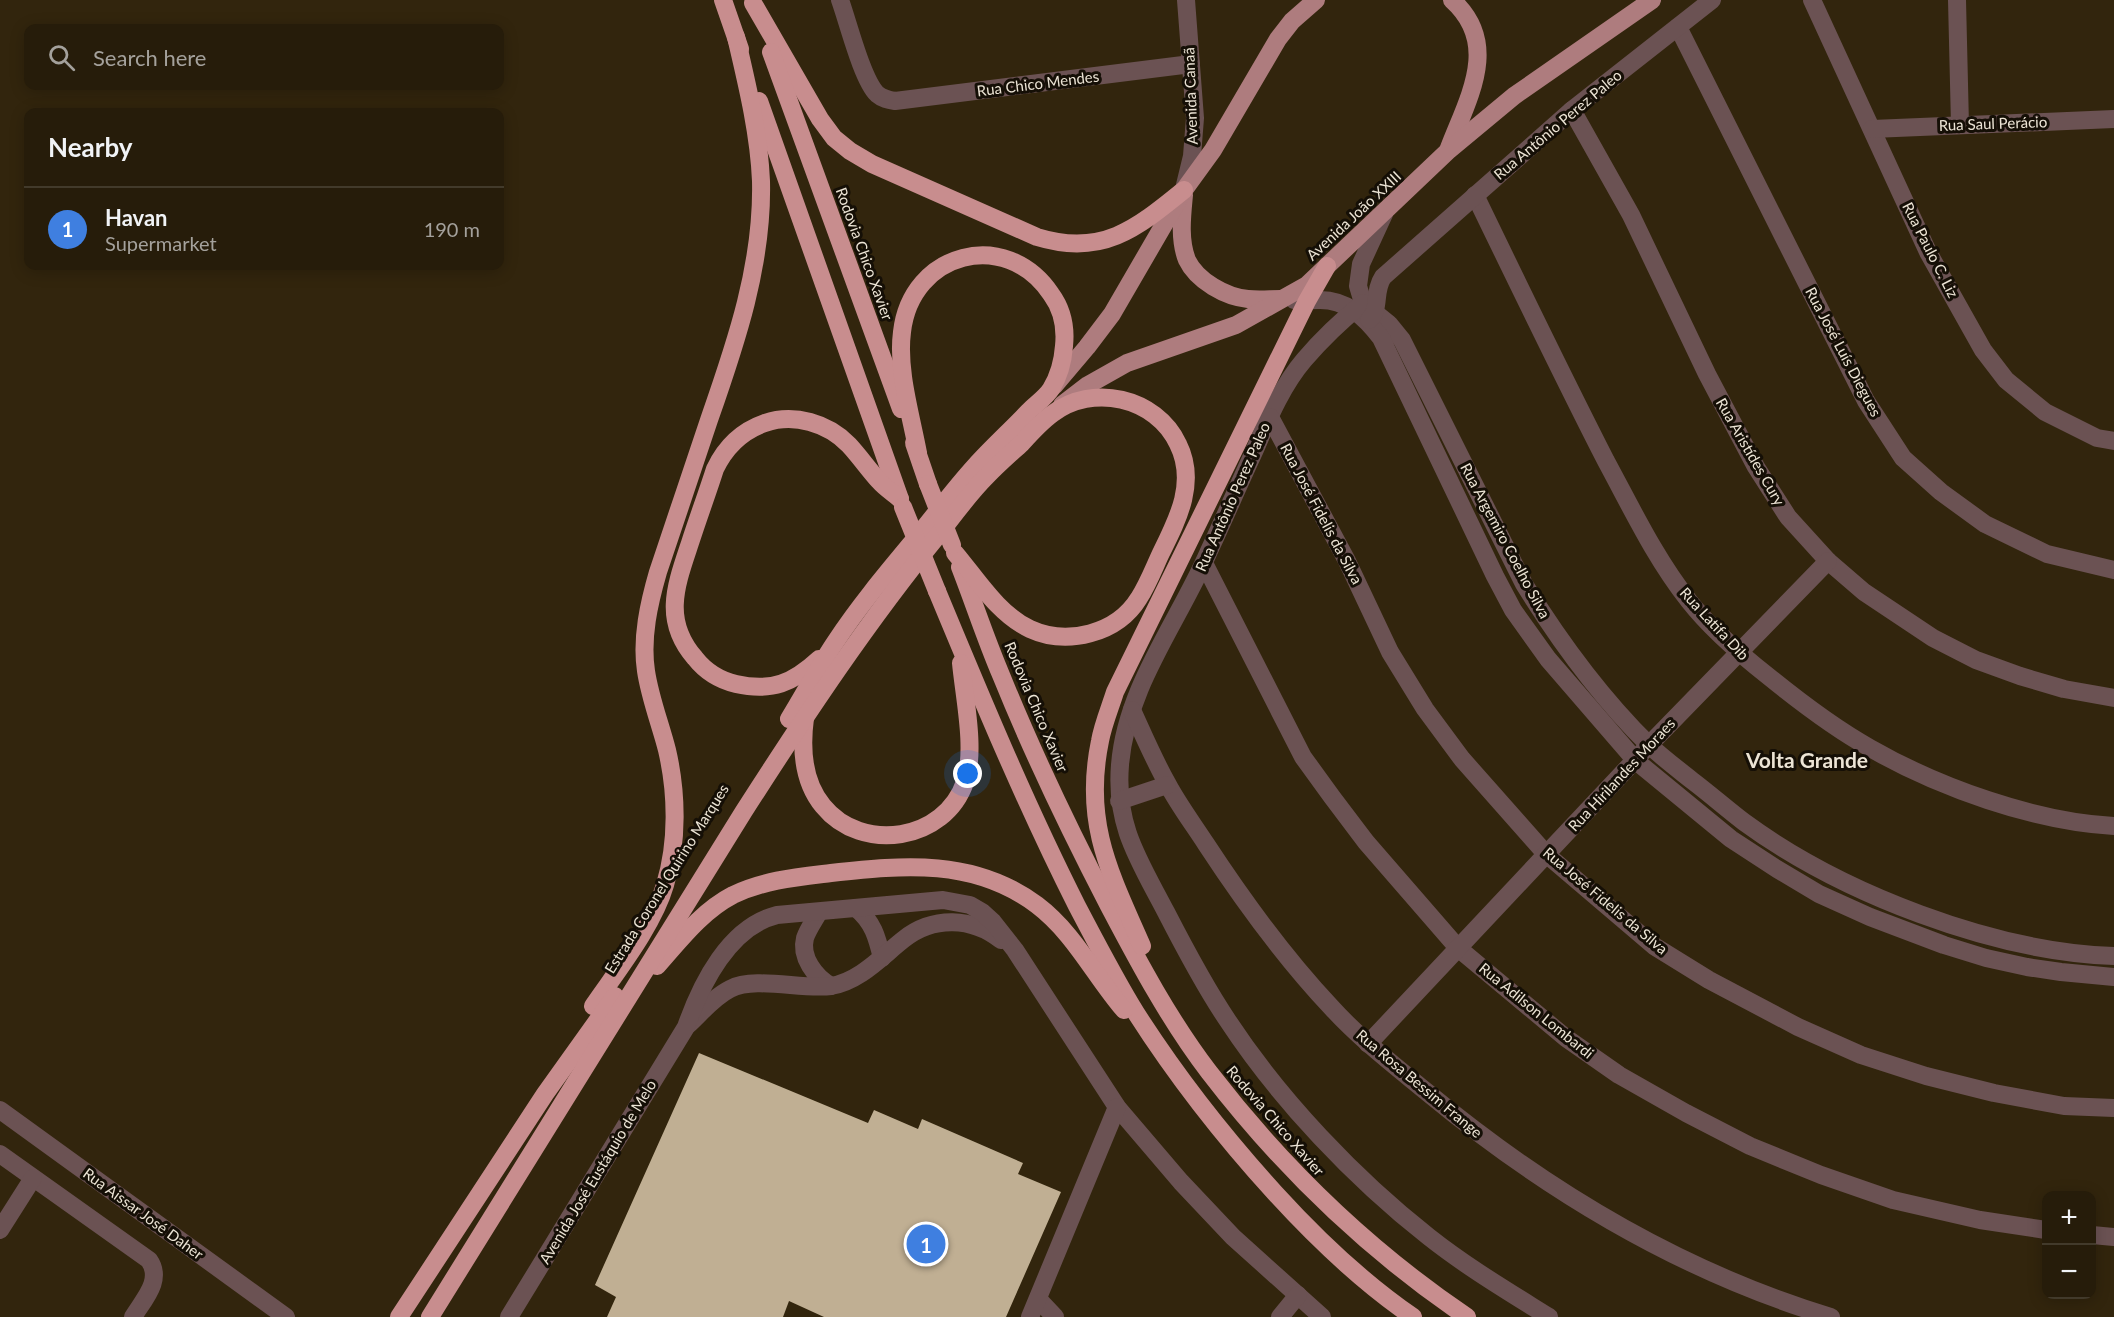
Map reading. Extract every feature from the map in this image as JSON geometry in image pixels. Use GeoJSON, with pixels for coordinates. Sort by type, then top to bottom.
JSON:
{"type":"FeatureCollection","features":[{"type":"Feature","properties":{"kind":"highway"},"geometry":{"type":"LineString","coordinates":[[723,0],[902,503],[937,591],[1014,775],[1056,864],[1105,958],[1136,1012],[1171,1064],[1235,1149],[1291,1210],[1342,1260],[1413,1317]]}},
{"type":"Feature","properties":{"kind":"highway"},"geometry":{"type":"LineString","coordinates":[[752,2],[806,97],[834,138],[872,164],[1037,237],[1055,243],[1072,244],[1108,239],[1144,222],[1184,190]]}},
{"type":"Feature","properties":{"kind":"highway","name":"Rodovia Chico Xavier"},"geometry":{"type":"LineString","coordinates":[[752,2],[928,484],[1001,675],[1076,842],[1145,975],[1209,1072],[1314,1194],[1424,1288],[1467,1317]]}},
{"type":"Feature","properties":{"kind":"highway"},"geometry":{"type":"LineString","coordinates":[[562,1071],[574,1035],[656,909],[670,866],[675,815],[673,781],[645,668],[646,638],[650,603],[658,572],[729,363],[750,289],[756,254],[760,180],[752,108],[736,37]]}},
{"type":"Feature","properties":{"kind":"highway"},"geometry":{"type":"LineString","coordinates":[[918,453],[901,352],[905,315],[920,286],[931,274],[957,259],[974,255],[990,255],[1017,262],[1039,279],[1060,310],[1065,333],[1062,362],[1050,390],[979,473]]}},
{"type":"Feature","properties":{"kind":"highway"},"geometry":{"type":"LineString","coordinates":[[1209,1072],[1154,972],[1120,897],[1104,854],[1095,812],[1096,769],[1100,739],[1115,692],[1307,301],[1327,266]]}},
{"type":"Feature","properties":{"kind":"highway"},"geometry":{"type":"LineString","coordinates":[[954,549],[1000,607],[1026,627],[1054,636],[1086,635],[1116,622],[1138,600],[1178,520],[1183,505],[1186,472],[1184,457],[1178,443],[1160,418],[1130,402],[1101,397],[1088,398],[1054,412],[979,473]]}},
{"type":"Feature","properties":{"kind":"highway"},"geometry":{"type":"LineString","coordinates":[[836,640],[802,675],[790,681],[766,686],[727,682],[712,675],[681,639],[676,625],[675,594],[715,469],[722,455],[733,443],[758,426],[773,420],[806,421],[824,426],[848,444],[881,483],[902,503]]}},
{"type":"Feature","properties":{"kind":"highway","name":"Estrada Coronel Quirino Marques"},"geometry":{"type":"LineString","coordinates":[[399,1317],[562,1071],[615,996],[836,640],[890,569],[979,473]]}},
{"type":"Feature","properties":{"kind":"highway","name":"Estrada Coronel Quirino Marques"},"geometry":{"type":"LineString","coordinates":[[430,1317],[623,1003],[806,714],[979,473]]}},
{"type":"Feature","properties":{"kind":"highway"},"geometry":{"type":"LineString","coordinates":[[806,714],[804,742],[808,777],[814,791],[830,813],[853,829],[870,834],[888,836],[909,834],[926,828],[942,817],[955,801],[965,782],[970,757],[959,644]]}},
{"type":"Feature","properties":{"kind":"highway"},"geometry":{"type":"LineString","coordinates":[[623,1003],[697,921],[733,895],[782,879],[897,866],[934,866],[962,871],[990,880],[1013,890],[1037,905],[1074,940],[1114,998],[1171,1064]]}},
{"type":"Feature","properties":{"kind":"main road"},"geometry":{"type":"LineString","coordinates":[[1050,390],[1088,347],[1112,314],[1184,190],[1213,150],[1278,39],[1292,21],[1316,0]]}},
{"type":"Feature","properties":{"kind":"main road"},"geometry":{"type":"LineString","coordinates":[[1449,150],[1474,84],[1478,66],[1475,35],[1469,20],[1452,0]]}},
{"type":"Feature","properties":{"kind":"main road","name":"Avenida João XXIII"},"geometry":{"type":"LineString","coordinates":[[1054,412],[1088,385],[1127,363],[1236,325],[1307,285],[1449,150],[1514,96],[1652,0]]}},
{"type":"Feature","properties":{"kind":"main road"},"geometry":{"type":"LineString","coordinates":[[1184,190],[1183,244],[1188,261],[1198,275],[1212,286],[1231,295],[1247,299],[1284,299]]}},
{"type":"Feature","properties":{"kind":"street","name":"Rua Chico Mendes"},"geometry":{"type":"LineString","coordinates":[[840,0],[868,80],[878,94],[886,99],[906,101],[1191,64]]}},
{"type":"Feature","properties":{"kind":"street","name":"Avenida Canaã"},"geometry":{"type":"LineString","coordinates":[[1184,190],[1195,140],[1186,0]]}},
{"type":"Feature","properties":{"kind":"street","name":"Rua Antônio Perez Paleo"},"geometry":{"type":"LineString","coordinates":[[1550,1317],[1488,1279],[1430,1238],[1350,1167],[1301,1116],[1228,1022],[1185,951],[1133,848],[1122,819],[1119,801],[1120,762],[1131,710],[1141,686],[1204,563],[1270,417],[1287,384],[1303,361],[1365,312],[1383,277],[1475,195],[1572,110],[1712,0]]}},
{"type":"Feature","properties":{"kind":"street","name":"Rua Paulo C. Liz"},"geometry":{"type":"LineString","coordinates":[[1812,0],[1929,252],[1983,350],[2007,380],[2045,412],[2097,438],[2114,441]]}},
{"type":"Feature","properties":{"kind":"street"},"geometry":{"type":"LineString","coordinates":[[1957,0],[1960,125]]}},
{"type":"Feature","properties":{"kind":"street","name":"Rua José Luís Diegues"},"geometry":{"type":"LineString","coordinates":[[1678,27],[1866,401],[1903,458],[1941,492],[1985,524],[2047,554],[2114,570]]}},
{"type":"Feature","properties":{"kind":"street","name":"Rua Aristídes Cury"},"geometry":{"type":"LineString","coordinates":[[1572,110],[1631,215],[1707,374],[1756,467],[1788,517],[1828,561],[1864,592],[1896,615],[1933,638],[1976,660],[2064,689],[2114,698]]}},
{"type":"Feature","properties":{"kind":"street","name":"Rua Saul Perácio"},"geometry":{"type":"LineString","coordinates":[[1872,129],[2114,119]]}},
{"type":"Feature","properties":{"kind":"street","name":"Rua Latifa Dib"},"geometry":{"type":"LineString","coordinates":[[1475,195],[1555,362],[1654,552],[1689,601],[1739,653],[1822,717],[1869,748],[1927,777],[1988,799],[2043,815],[2094,825],[2114,826]]}},
{"type":"Feature","properties":{"kind":"street","name":"Rua Argemiro Coelho Silva"},"geometry":{"type":"LineString","coordinates":[[1384,214],[1361,264],[1358,286],[1365,312],[1381,338],[1495,576],[1514,610],[1548,659],[1636,760],[1740,845],[1819,894],[1914,935],[1986,958],[2061,972],[2114,977]]}},
{"type":"Feature","properties":{"kind":"street","name":"Rua Argemiro Coelho Silva"},"geometry":{"type":"LineString","coordinates":[[1284,299],[1330,301],[1343,304],[1389,324],[1402,340],[1524,584],[1568,652],[1649,745],[1744,822],[1791,852],[1878,897],[1988,937],[2094,956],[2114,956]]}},
{"type":"Feature","properties":{"kind":"street","name":"Rua José Fidelis da Silva"},"geometry":{"type":"LineString","coordinates":[[1270,417],[1347,561],[1390,652],[1425,709],[1462,759],[1546,855],[1654,946],[1709,980],[1798,1028],[1861,1054],[1926,1076],[1994,1093],[2064,1106],[2114,1108]]}},
{"type":"Feature","properties":{"kind":"street","name":"Rua Hirilandes Moraes"},"geometry":{"type":"LineString","coordinates":[[1368,1044],[1649,745],[1828,561]]}},
{"type":"Feature","properties":{"kind":"street","name":"Rua Adilson Lombardi"},"geometry":{"type":"LineString","coordinates":[[1204,563],[1303,757],[1366,842],[1458,948],[1566,1038],[1619,1075],[1750,1146],[1821,1175],[1893,1200],[1980,1220],[2042,1229]]}},
{"type":"Feature","properties":{"kind":"street","name":"Rua Rosa Bessim Frange"},"geometry":{"type":"LineString","coordinates":[[1131,710],[1167,784],[1260,924],[1332,1008],[1368,1044],[1482,1137],[1614,1224],[1709,1273],[1831,1317]]}},
{"type":"Feature","properties":{"kind":"street"},"geometry":{"type":"LineString","coordinates":[[1119,801],[1167,784]]}},
{"type":"Feature","properties":{"kind":"street"},"geometry":{"type":"LineString","coordinates":[[686,1027],[695,1000],[717,964],[745,931],[766,918],[777,915],[943,900],[970,905],[993,922],[1015,950],[1117,1107],[1181,1182],[1233,1236],[1298,1295],[1315,1315]]}},
{"type":"Feature","properties":{"kind":"street"},"geometry":{"type":"LineString","coordinates":[[856,908],[865,915],[873,928],[882,958]]}},
{"type":"Feature","properties":{"kind":"street"},"geometry":{"type":"LineString","coordinates":[[819,912],[806,936],[804,952],[818,976],[831,986]]}},
{"type":"Feature","properties":{"kind":"street"},"geometry":{"type":"LineString","coordinates":[[686,1027],[723,993],[740,985],[831,986],[852,978],[915,932],[928,926],[953,921],[979,927],[992,932],[1015,950]]}},
{"type":"Feature","properties":{"kind":"street","name":"Avenida José Eustáquio de Melo"},"geometry":{"type":"LineString","coordinates":[[509,1317],[686,1027]]}},
{"type":"Feature","properties":{"kind":"street"},"geometry":{"type":"LineString","coordinates":[[1030,1317],[1117,1107]]}},
{"type":"Feature","properties":{"kind":"street","name":"Rua Aissar José Daher"},"geometry":{"type":"LineString","coordinates":[[0,1110],[286,1317]]}},
{"type":"Feature","properties":{"kind":"street"},"geometry":{"type":"LineString","coordinates":[[0,1154],[149,1260],[154,1267],[154,1282],[133,1317]]}},
{"type":"Feature","properties":{"kind":"street"},"geometry":{"type":"LineString","coordinates":[[0,1230],[33,1178]]}},
{"type":"Feature","properties":{"kind":"street"},"geometry":{"type":"LineString","coordinates":[[2096,1235],[2114,1237]]}},
{"type":"Feature","properties":{"kind":"street"},"geometry":{"type":"LineString","coordinates":[[1280,1317],[1298,1295]]}},
{"type":"Feature","properties":{"kind":"street"},"geometry":{"type":"LineString","coordinates":[[1038,1299],[1054,1317]]}},
{"type":"Feature","properties":{"kind":"building"},"geometry":{"type":"Polygon","coordinates":[[[699,1053],[868,1123],[874,1110],[918,1129],[922,1119],[1023,1163],[1018,1174],[1061,1192],[1006,1317],[824,1317],[789,1301],[783,1317],[607,1317],[616,1297],[595,1285],[699,1053]]]}},
{"type":"Feature","properties":{"kind":"place","name":"Havan"},"geometry":{"type":"Point","coordinates":[926,1244]}},
{"type":"Feature","properties":{"kind":"district","name":"Volta Grande"},"geometry":{"type":"Point","coordinates":[1807,761]}}]}
